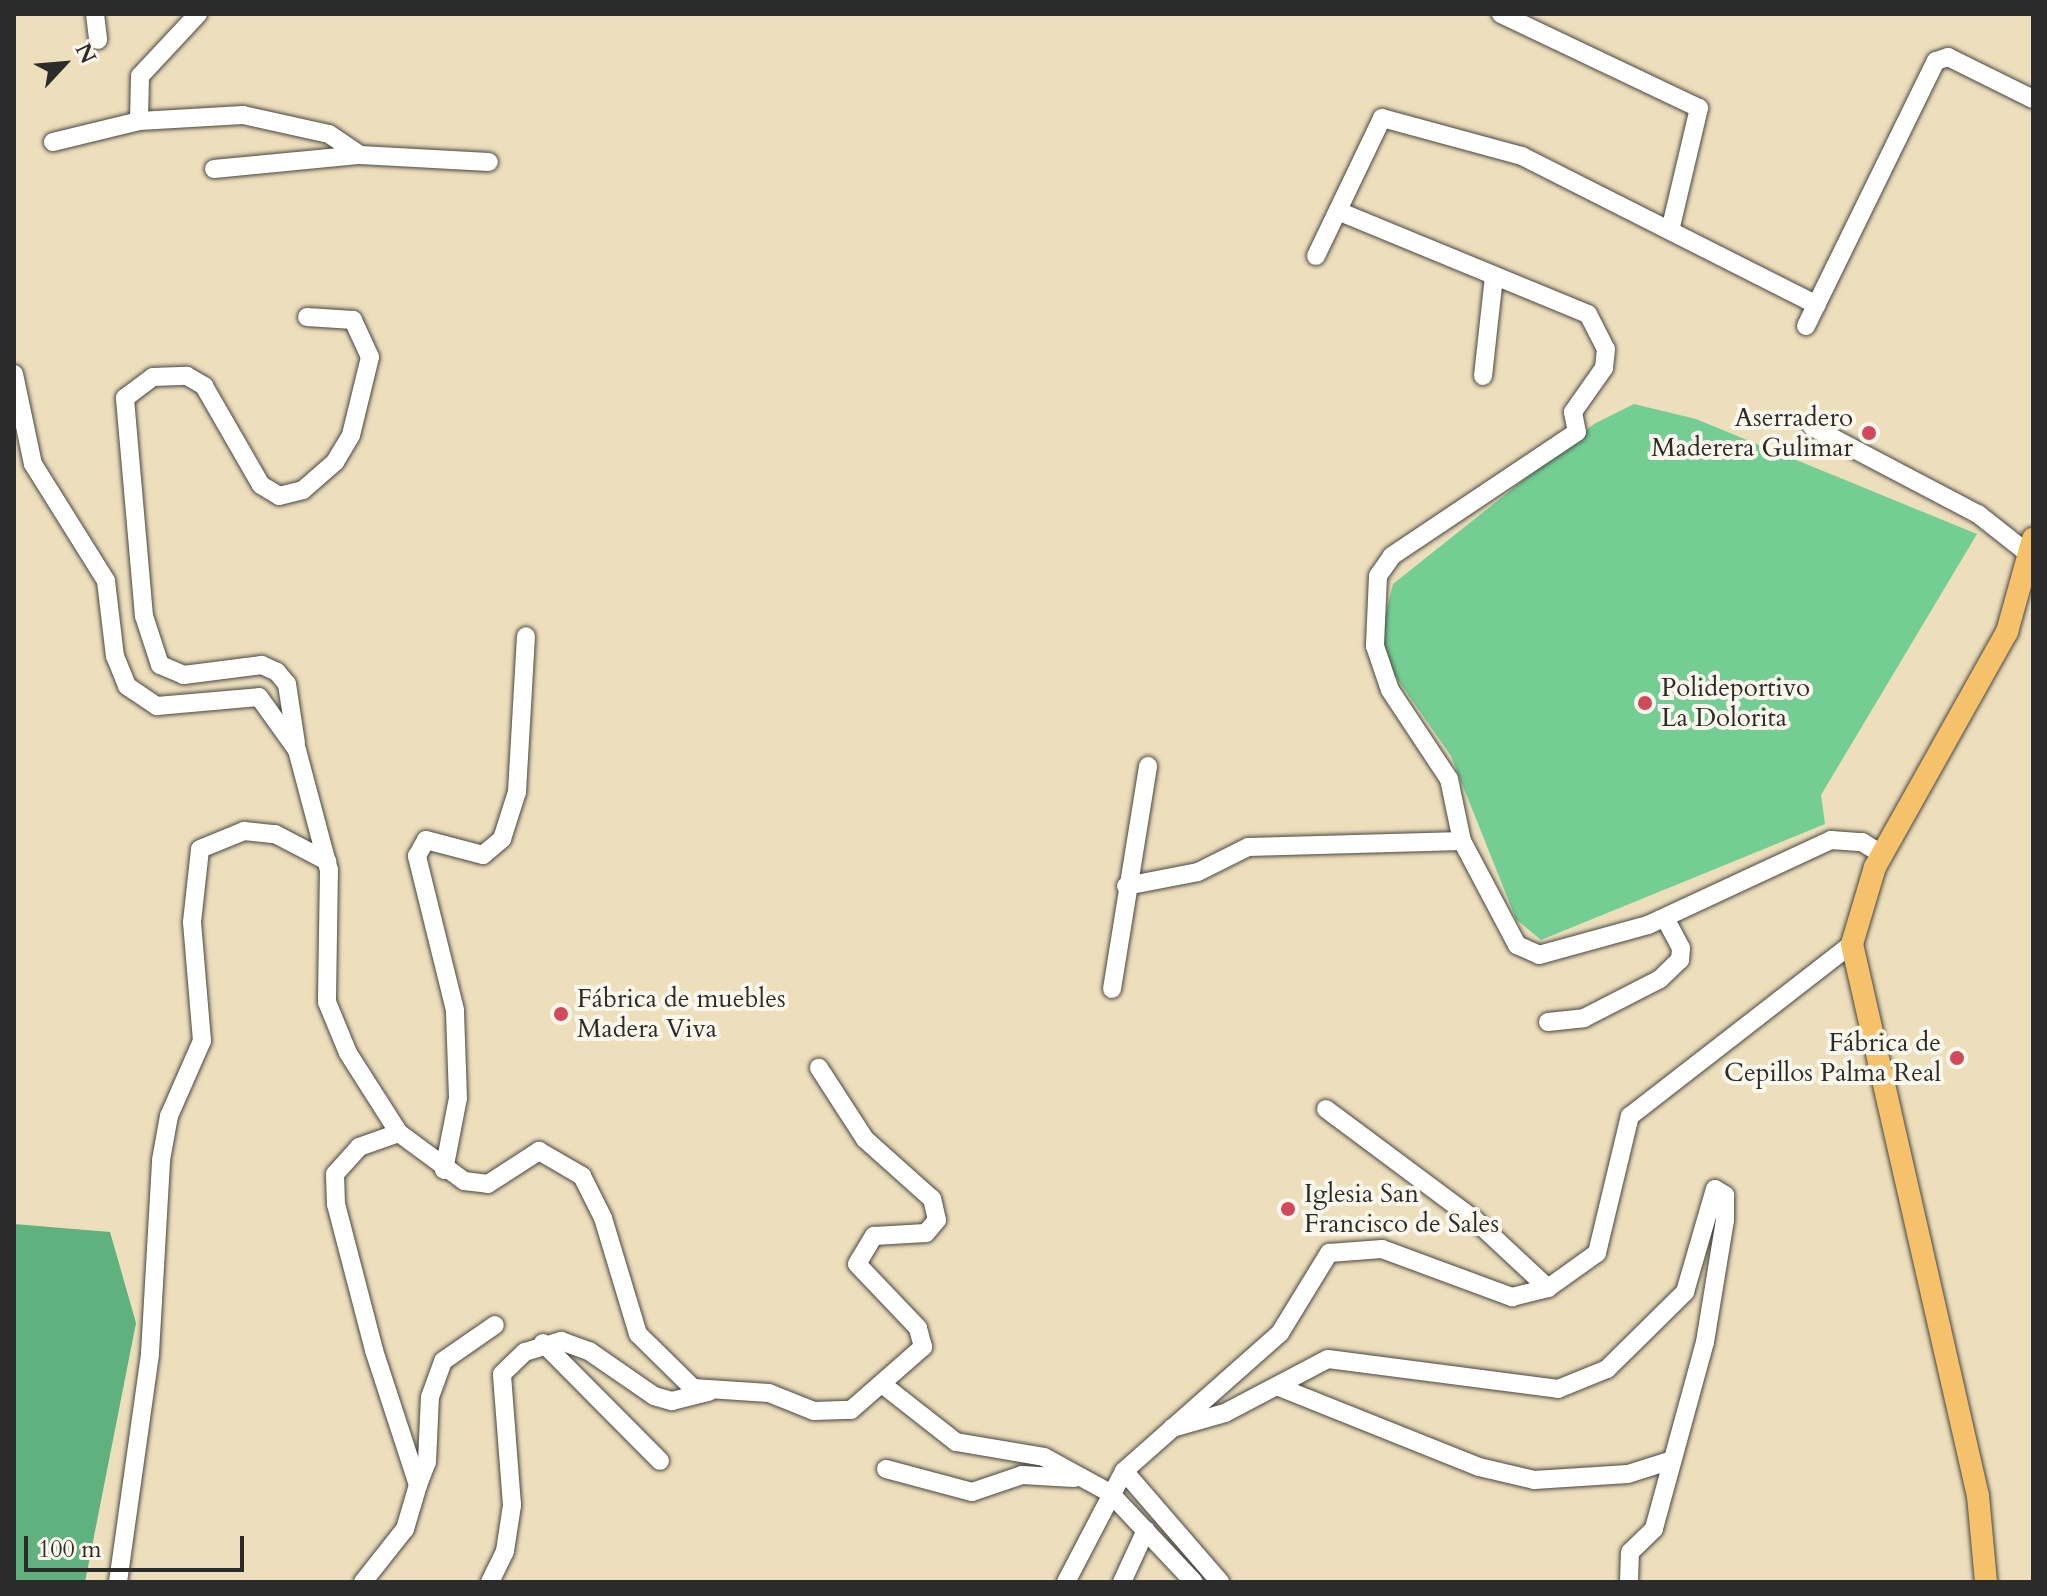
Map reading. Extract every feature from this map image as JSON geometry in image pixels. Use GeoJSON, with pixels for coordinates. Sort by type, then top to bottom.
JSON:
{"type":"FeatureCollection","features":[{"type":"Feature","properties":{"kind":"main road"},"geometry":{"type":"LineString","coordinates":[[1986,1582],[1978,1496],[1852,944],[1881,854],[2007,632],[2031,547]]}},
{"type":"Feature","properties":{"kind":"street"},"geometry":{"type":"LineString","coordinates":[[95,14],[98,40]]}},
{"type":"Feature","properties":{"kind":"street"},"geometry":{"type":"LineString","coordinates":[[139,121],[140,76],[198,14]]}},
{"type":"Feature","properties":{"kind":"street"},"geometry":{"type":"LineString","coordinates":[[1501,14],[1699,108],[1670,231]]}},
{"type":"Feature","properties":{"kind":"street"},"geometry":{"type":"LineString","coordinates":[[1806,326],[1936,61],[1948,57],[2033,99]]}},
{"type":"Feature","properties":{"kind":"street"},"geometry":{"type":"LineString","coordinates":[[53,142],[139,121],[243,115],[329,134],[360,155]]}},
{"type":"Feature","properties":{"kind":"street"},"geometry":{"type":"LineString","coordinates":[[1316,256],[1382,118],[1522,156],[1817,305]]}},
{"type":"Feature","properties":{"kind":"street"},"geometry":{"type":"LineString","coordinates":[[214,169],[360,155],[489,162]]}},
{"type":"Feature","properties":{"kind":"street"},"geometry":{"type":"LineString","coordinates":[[1338,211],[1588,314],[1606,349],[1604,368],[1573,412],[1577,432],[1392,556],[1378,576],[1375,646],[1390,690],[1449,779],[1462,841],[1503,929],[1539,955],[1665,918],[1767,863],[1831,840],[1862,842],[1881,854]]}},
{"type":"Feature","properties":{"kind":"street"},"geometry":{"type":"LineString","coordinates":[[1483,376],[1494,276]]}},
{"type":"Feature","properties":{"kind":"street"},"geometry":{"type":"LineString","coordinates":[[307,317],[353,320],[370,357],[351,435],[335,462],[303,490],[279,496],[261,485],[204,386],[187,376],[153,377],[125,398],[144,616],[160,665],[184,675],[262,665],[277,672],[287,684],[297,750],[327,861],[327,1002],[348,1053],[399,1133],[444,1170],[488,1184],[539,1151],[582,1176],[603,1218],[638,1334],[693,1388],[769,1393],[814,1411],[851,1410],[923,1347],[918,1328],[857,1264],[863,1246],[874,1236],[926,1233],[937,1220],[932,1199],[865,1139],[819,1068]]}},
{"type":"Feature","properties":{"kind":"street"},"geometry":{"type":"LineString","coordinates":[[14,374],[33,464],[106,581],[115,656],[127,686],[157,706],[259,697],[297,750]]}},
{"type":"Feature","properties":{"kind":"street"},"geometry":{"type":"LineString","coordinates":[[1812,427],[1978,514],[2031,547]]}},
{"type":"Feature","properties":{"kind":"street"},"geometry":{"type":"LineString","coordinates":[[444,1170],[458,1098],[455,1010],[417,856],[426,840],[483,855],[502,839],[517,792],[526,636]]}},
{"type":"Feature","properties":{"kind":"street"},"geometry":{"type":"LineString","coordinates":[[1112,989],[1126,886],[1148,766]]}},
{"type":"Feature","properties":{"kind":"street"},"geometry":{"type":"LineString","coordinates":[[118,1582],[150,1353],[161,1160],[169,1116],[202,1041],[192,922],[200,849],[244,831],[275,834],[327,861]]}},
{"type":"Feature","properties":{"kind":"street"},"geometry":{"type":"LineString","coordinates":[[1126,886],[1198,872],[1248,847],[1462,841]]}},
{"type":"Feature","properties":{"kind":"street"},"geometry":{"type":"LineString","coordinates":[[1548,1022],[1584,1018],[1660,979],[1680,960],[1665,918]]}},
{"type":"Feature","properties":{"kind":"street"},"geometry":{"type":"LineString","coordinates":[[1066,1582],[1124,1471],[1280,1333],[1329,1253],[1382,1249],[1512,1297],[1548,1288],[1597,1253],[1630,1116],[1852,944]]}},
{"type":"Feature","properties":{"kind":"street"},"geometry":{"type":"LineString","coordinates":[[1326,1109],[1475,1220],[1548,1288]]}},
{"type":"Feature","properties":{"kind":"street"},"geometry":{"type":"LineString","coordinates":[[399,1133],[342,1159],[336,1204],[418,1485]]}},
{"type":"Feature","properties":{"kind":"street"},"geometry":{"type":"LineString","coordinates":[[1169,1429],[1279,1387],[1328,1359],[1558,1389],[1607,1369],[1685,1292],[1715,1189],[1725,1195],[1718,1281],[1669,1461],[1654,1529],[1630,1552],[1629,1582]]}},
{"type":"Feature","properties":{"kind":"street"},"geometry":{"type":"LineString","coordinates":[[363,1582],[405,1529],[418,1485],[430,1397],[443,1361],[495,1325]]}},
{"type":"Feature","properties":{"kind":"street"},"geometry":{"type":"LineString","coordinates":[[490,1582],[505,1551],[512,1505],[502,1374],[543,1343],[589,1351],[672,1401],[715,1390]]}},
{"type":"Feature","properties":{"kind":"street"},"geometry":{"type":"LineString","coordinates":[[543,1343],[660,1461]]}},
{"type":"Feature","properties":{"kind":"street"},"geometry":{"type":"LineString","coordinates":[[882,1384],[956,1442],[1044,1457],[1110,1493],[1194,1582]]}},
{"type":"Feature","properties":{"kind":"street"},"geometry":{"type":"LineString","coordinates":[[1279,1387],[1479,1467],[1534,1480],[1628,1474],[1669,1461]]}},
{"type":"Feature","properties":{"kind":"street"},"geometry":{"type":"LineString","coordinates":[[886,1469],[972,1492],[1022,1475],[1081,1478]]}},
{"type":"Feature","properties":{"kind":"street"},"geometry":{"type":"LineString","coordinates":[[1124,1471],[1220,1582]]}},
{"type":"Feature","properties":{"kind":"street"},"geometry":{"type":"LineString","coordinates":[[1122,1582],[1146,1530]]}},
{"type":"Feature","properties":{"kind":"green space","name":"Polideportivo La Dolorita"},"geometry":{"type":"Polygon","coordinates":[[[1634,404],[1696,419],[1977,534],[1821,795],[1825,824],[1541,940],[1516,919],[1451,756],[1377,650],[1393,584],[1594,424],[1634,404]]]}},
{"type":"Feature","properties":{"kind":"green space"},"geometry":{"type":"Polygon","coordinates":[[[14,1224],[110,1232],[136,1323],[85,1582],[14,1582],[14,1224]]]}},
{"type":"Feature","properties":{"kind":"place","name":"Aserradero Maderera Gulimar"},"geometry":{"type":"Point","coordinates":[1869,433]}},
{"type":"Feature","properties":{"kind":"place","name":"Polideportivo La Dolorita"},"geometry":{"type":"Point","coordinates":[1645,703]}},
{"type":"Feature","properties":{"kind":"place","name":"Fábrica de muebles Madera Viva"},"geometry":{"type":"Point","coordinates":[561,1014]}},
{"type":"Feature","properties":{"kind":"place","name":"Fábrica de Cepillos Palma Real"},"geometry":{"type":"Point","coordinates":[1957,1058]}},
{"type":"Feature","properties":{"kind":"place","name":"Iglesia San Francisco de Sales"},"geometry":{"type":"Point","coordinates":[1288,1209]}}]}
